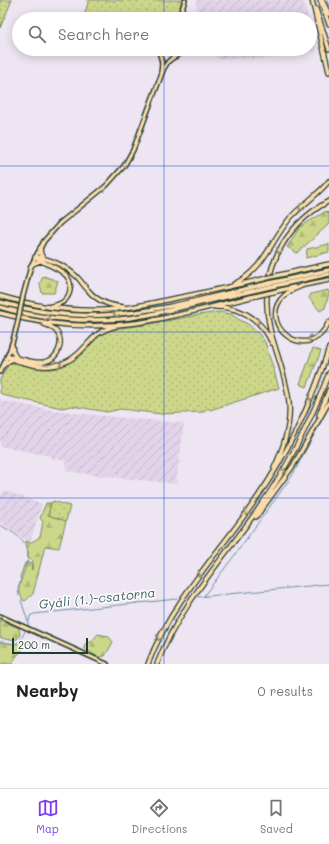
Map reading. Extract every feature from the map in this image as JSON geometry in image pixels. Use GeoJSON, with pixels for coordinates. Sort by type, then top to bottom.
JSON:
{"type":"FeatureCollection","features":[{"type":"Feature","properties":{"kind":"highway"},"geometry":{"type":"LineString","coordinates":[[312,0],[316,12]]}},
{"type":"Feature","properties":{"kind":"highway"},"geometry":{"type":"LineString","coordinates":[[312,0],[315,12]]}},
{"type":"Feature","properties":{"kind":"highway"},"geometry":{"type":"LineString","coordinates":[[321,0],[329,14]]}},
{"type":"Feature","properties":{"kind":"highway"},"geometry":{"type":"LineString","coordinates":[[321,0],[329,24]]}},
{"type":"Feature","properties":{"kind":"highway"},"geometry":{"type":"LineString","coordinates":[[317,14],[329,49]]}},
{"type":"Feature","properties":{"kind":"highway"},"geometry":{"type":"LineString","coordinates":[[317,21],[329,72]]}},
{"type":"Feature","properties":{"kind":"highway"},"geometry":{"type":"LineString","coordinates":[[218,289],[234,284],[251,273],[263,259],[277,236],[288,222],[329,181]]}},
{"type":"Feature","properties":{"kind":"highway"},"geometry":{"type":"LineString","coordinates":[[268,482],[283,449],[289,420],[289,404],[288,394],[267,315],[268,285],[273,263],[284,242],[296,225],[310,212],[329,201]]}},
{"type":"Feature","properties":{"kind":"highway"},"geometry":{"type":"LineString","coordinates":[[40,248],[45,259]]}},
{"type":"Feature","properties":{"kind":"highway"},"geometry":{"type":"LineString","coordinates":[[35,257],[45,259],[70,271],[91,293],[101,301],[115,306],[130,307]]}},
{"type":"Feature","properties":{"kind":"highway"},"geometry":{"type":"LineString","coordinates":[[35,257],[63,272],[67,276],[70,284],[70,291],[66,300],[56,306],[46,307]]}},
{"type":"Feature","properties":{"kind":"highway"},"geometry":{"type":"LineString","coordinates":[[31,266],[41,261]]}},
{"type":"Feature","properties":{"kind":"highway"},"geometry":{"type":"LineString","coordinates":[[0,296],[46,307],[106,310],[130,307],[218,289],[329,264]]}},
{"type":"Feature","properties":{"kind":"highway"},"geometry":{"type":"LineString","coordinates":[[0,307],[51,318],[107,320],[128,318],[158,313],[329,270]]}},
{"type":"Feature","properties":{"kind":"highway"},"geometry":{"type":"LineString","coordinates":[[274,284],[329,274]]}},
{"type":"Feature","properties":{"kind":"highway"},"geometry":{"type":"LineString","coordinates":[[4,364],[15,358],[44,367],[53,366],[74,357],[96,335],[105,329],[329,280]]}},
{"type":"Feature","properties":{"kind":"highway"},"geometry":{"type":"LineString","coordinates":[[304,285],[287,293],[278,304],[276,317],[281,331],[293,340],[309,340],[320,335],[329,322]]}},
{"type":"Feature","properties":{"kind":"highway"},"geometry":{"type":"LineString","coordinates":[[0,302],[49,313],[106,315],[158,308],[261,287]]}},
{"type":"Feature","properties":{"kind":"highway"},"geometry":{"type":"LineString","coordinates":[[208,307],[225,307],[234,309],[253,318],[264,329],[277,353]]}},
{"type":"Feature","properties":{"kind":"highway"},"geometry":{"type":"LineString","coordinates":[[0,313],[40,322],[78,325],[123,324]]}},
{"type":"Feature","properties":{"kind":"highway"},"geometry":{"type":"LineString","coordinates":[[8,357],[42,362],[49,360],[58,353],[60,343],[58,333],[52,327],[40,322]]}},
{"type":"Feature","properties":{"kind":"highway"},"geometry":{"type":"LineString","coordinates":[[12,346],[15,358]]}},
{"type":"Feature","properties":{"kind":"highway"},"geometry":{"type":"LineString","coordinates":[[148,664],[159,638],[180,601],[268,482],[287,450],[302,420],[317,384],[329,348]]}},
{"type":"Feature","properties":{"kind":"highway"},"geometry":{"type":"LineString","coordinates":[[157,664],[174,627],[194,596],[275,485],[311,418],[329,373]]}},
{"type":"Feature","properties":{"kind":"highway"},"geometry":{"type":"LineString","coordinates":[[310,434],[329,390]]}},
{"type":"Feature","properties":{"kind":"highway"},"geometry":{"type":"LineString","coordinates":[[246,526],[254,519],[286,477],[329,402]]}},
{"type":"Feature","properties":{"kind":"main road"},"geometry":{"type":"LineString","coordinates":[[181,12],[185,0]]}},
{"type":"Feature","properties":{"kind":"main road"},"geometry":{"type":"LineString","coordinates":[[160,77],[162,61],[161,56],[170,59]]}},
{"type":"Feature","properties":{"kind":"main road"},"geometry":{"type":"LineString","coordinates":[[0,372],[12,346],[31,266],[40,248],[57,226],[106,186],[124,166],[136,143],[164,68],[170,59],[176,56]]}},
{"type":"Feature","properties":{"kind":"main road"},"geometry":{"type":"LineString","coordinates":[[0,616],[107,664]]}},
{"type":"Feature","properties":{"kind":"shaded area"},"geometry":{"type":"Polygon","coordinates":[[[197,0],[303,0],[307,12],[197,12],[197,0]]]}},
{"type":"Feature","properties":{"kind":"shaded area"},"geometry":{"type":"Polygon","coordinates":[[[217,56],[282,56],[269,58],[217,59],[217,56]]]}},
{"type":"Feature","properties":{"kind":"shaded area"},"geometry":{"type":"Polygon","coordinates":[[[0,399],[2,401],[52,410],[184,423],[176,484],[66,471],[66,461],[50,458],[50,456],[0,446],[0,399]]]}},
{"type":"Feature","properties":{"kind":"shaded area"},"geometry":{"type":"Polygon","coordinates":[[[3,490],[42,504],[30,543],[0,522],[0,499],[3,490]]]}},
{"type":"Feature","properties":{"kind":"green space"},"geometry":{"type":"Polygon","coordinates":[[[0,0],[12,0],[0,28],[0,0]]]}},
{"type":"Feature","properties":{"kind":"green space"},"geometry":{"type":"Polygon","coordinates":[[[87,0],[182,0],[178,12],[85,12],[88,3],[87,0]]]}},
{"type":"Feature","properties":{"kind":"green space"},"geometry":{"type":"Polygon","coordinates":[[[326,211],[329,214],[328,225],[297,253],[287,247],[300,227],[326,211]]]}},
{"type":"Feature","properties":{"kind":"green space"},"geometry":{"type":"Polygon","coordinates":[[[329,244],[329,252],[306,258],[307,249],[329,244]]]}},
{"type":"Feature","properties":{"kind":"green space"},"geometry":{"type":"Polygon","coordinates":[[[43,276],[58,281],[54,293],[42,293],[40,284],[43,276]]]}},
{"type":"Feature","properties":{"kind":"green space"},"geometry":{"type":"Polygon","coordinates":[[[328,290],[329,293],[325,308],[320,311],[309,298],[311,294],[328,290]]]}},
{"type":"Feature","properties":{"kind":"green space"},"geometry":{"type":"Polygon","coordinates":[[[219,312],[231,314],[248,324],[260,335],[265,342],[279,388],[210,410],[208,408],[203,412],[161,414],[121,409],[107,412],[72,406],[62,408],[6,396],[0,393],[0,379],[11,363],[37,368],[54,369],[69,363],[97,337],[107,331],[219,312]]]}},
{"type":"Feature","properties":{"kind":"green space"},"geometry":{"type":"Polygon","coordinates":[[[313,348],[321,351],[307,387],[300,384],[313,348]]]}},
{"type":"Feature","properties":{"kind":"green space"},"geometry":{"type":"Polygon","coordinates":[[[53,501],[70,506],[66,521],[48,515],[51,503],[53,501]]]}},
{"type":"Feature","properties":{"kind":"green space"},"geometry":{"type":"Polygon","coordinates":[[[46,503],[51,503],[48,515],[66,521],[59,548],[45,546],[33,594],[25,601],[23,600],[18,589],[21,580],[20,577],[25,563],[27,562],[31,564],[32,570],[33,561],[28,558],[28,551],[25,544],[26,541],[30,543],[40,537],[43,522],[40,518],[46,503]]]}},
{"type":"Feature","properties":{"kind":"green space"},"geometry":{"type":"Polygon","coordinates":[[[0,620],[19,628],[20,635],[17,639],[8,640],[0,637],[0,620]]]}},
{"type":"Feature","properties":{"kind":"green space"},"geometry":{"type":"Polygon","coordinates":[[[98,634],[108,636],[113,642],[105,656],[98,657],[84,648],[85,644],[91,642],[98,634]]]}},
{"type":"Feature","properties":{"kind":"green space"},"geometry":{"type":"Polygon","coordinates":[[[21,641],[28,643],[15,658],[12,664],[0,664],[0,642],[14,644],[21,641]]]}},
{"type":"Feature","properties":{"kind":"waterway"},"geometry":{"type":"LineString","coordinates":[[327,0],[329,6]]}},
{"type":"Feature","properties":{"kind":"waterway"},"geometry":{"type":"LineString","coordinates":[[203,597],[292,476],[329,407]]}},
{"type":"Feature","properties":{"kind":"waterway"},"geometry":{"type":"LineString","coordinates":[[0,525],[19,537],[26,545],[28,550],[27,561],[18,591],[19,596]]}},
{"type":"Feature","properties":{"kind":"waterway","name":"Gyáli (1.)-csatorna"},"geometry":{"type":"LineString","coordinates":[[198,597],[329,584]]}},
{"type":"Feature","properties":{"kind":"waterway","name":"Gyáli (1.)-csatorna"},"geometry":{"type":"LineString","coordinates":[[28,626],[30,616],[34,614],[177,599]]}},
{"type":"Feature","properties":{"kind":"waterway"},"geometry":{"type":"LineString","coordinates":[[21,600],[28,622]]}},
{"type":"Feature","properties":{"kind":"waterway","name":"Gyáli (1.)-csatorna"},"geometry":{"type":"LineString","coordinates":[[0,642],[16,644],[25,631]]}}]}
